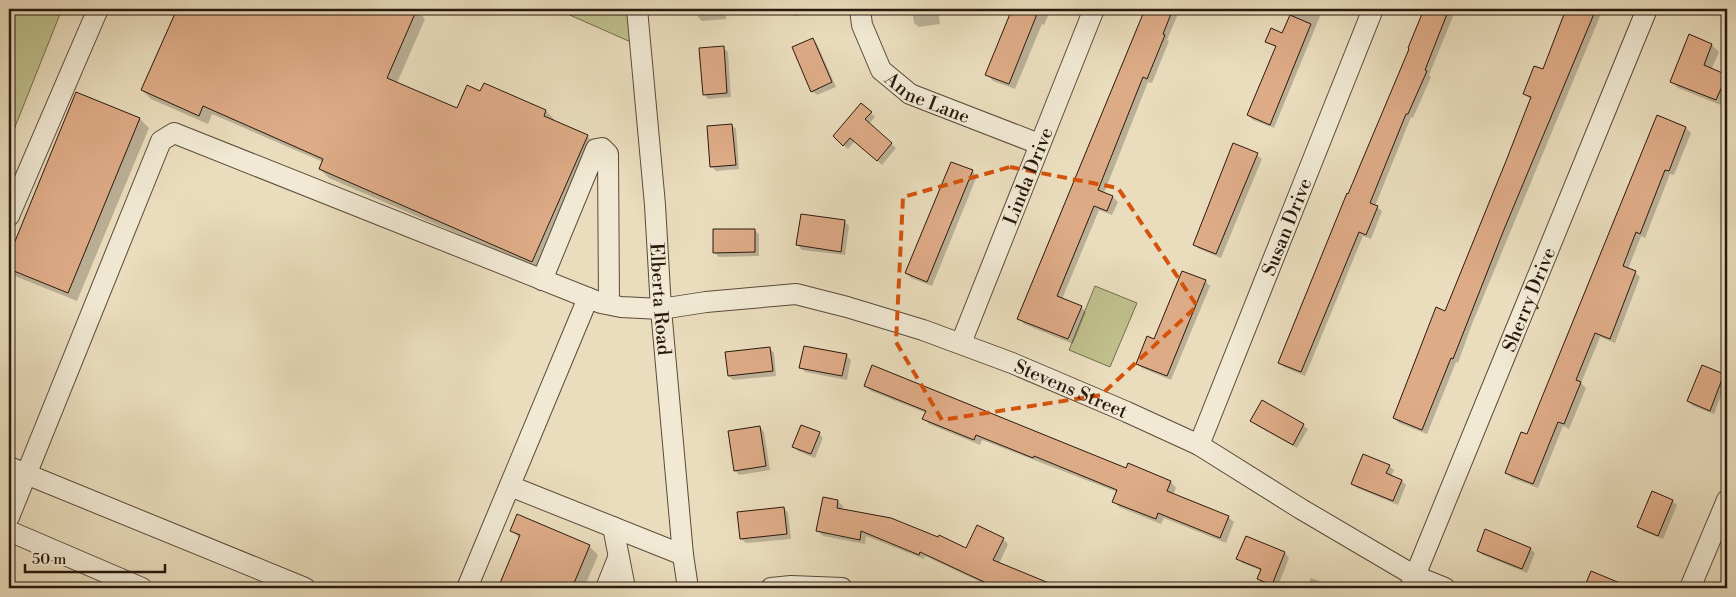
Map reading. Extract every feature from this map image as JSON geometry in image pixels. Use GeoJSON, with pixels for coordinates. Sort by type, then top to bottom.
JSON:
{"type":"FeatureCollection","features":[{"type":"Feature","properties":{"kind":"street"},"geometry":{"type":"LineString","coordinates":[[9,216],[98,9]]}},
{"type":"Feature","properties":{"kind":"street","name":"Elberta Road"},"geometry":{"type":"LineString","coordinates":[[637,9],[661,309],[683,555],[688,588]]}},
{"type":"Feature","properties":{"kind":"street","name":"Anne Lane"},"geometry":{"type":"LineString","coordinates":[[860,9],[862,25],[881,70],[910,94],[1039,144]]}},
{"type":"Feature","properties":{"kind":"street","name":"Linda Drive"},"geometry":{"type":"LineString","coordinates":[[961,343],[1094,9]]}},
{"type":"Feature","properties":{"kind":"street","name":"Susan Drive"},"geometry":{"type":"LineString","coordinates":[[1199,445],[1373,9]]}},
{"type":"Feature","properties":{"kind":"street","name":"Sherry Drive"},"geometry":{"type":"LineString","coordinates":[[1413,582],[1647,9]]}},
{"type":"Feature","properties":{"kind":"street","name":"Stevens Street"},"geometry":{"type":"LineString","coordinates":[[9,517],[17,471],[161,141],[174,134],[588,298],[609,304],[638,309],[661,309],[706,302],[796,294],[866,312],[961,343],[1128,412],[1199,445],[1413,582],[1446,588]]}},
{"type":"Feature","properties":{"kind":"street"},"geometry":{"type":"LineString","coordinates":[[542,280],[596,150],[602,148],[608,154],[609,304]]}},
{"type":"Feature","properties":{"kind":"street"},"geometry":{"type":"LineString","coordinates":[[467,588],[588,298]]}},
{"type":"Feature","properties":{"kind":"street"},"geometry":{"type":"LineString","coordinates":[[17,471],[305,588]]}},
{"type":"Feature","properties":{"kind":"street"},"geometry":{"type":"LineString","coordinates":[[510,486],[683,555]]}},
{"type":"Feature","properties":{"kind":"street"},"geometry":{"type":"LineString","coordinates":[[1690,588],[1727,500]]}},
{"type":"Feature","properties":{"kind":"street"},"geometry":{"type":"LineString","coordinates":[[613,526],[625,588]]}},
{"type":"Feature","properties":{"kind":"street"},"geometry":{"type":"LineString","coordinates":[[9,531],[142,588]]}},
{"type":"Feature","properties":{"kind":"street"},"geometry":{"type":"LineString","coordinates":[[606,588],[618,558]]}},
{"type":"Feature","properties":{"kind":"street"},"geometry":{"type":"LineString","coordinates":[[771,588],[791,586],[842,588]]}},
{"type":"Feature","properties":{"kind":"highlighted area"},"geometry":{"type":"Polygon","coordinates":[[[1010,167],[1118,188],[1197,306],[1101,395],[942,420],[896,342],[903,197],[1010,167]]]}},
{"type":"Feature","properties":{"kind":"green space"},"geometry":{"type":"Polygon","coordinates":[[[9,9],[62,9],[9,142],[9,9]]]}},
{"type":"Feature","properties":{"kind":"green space"},"geometry":{"type":"Polygon","coordinates":[[[556,9],[638,9],[640,46],[556,9]]]}},
{"type":"Feature","properties":{"kind":"green space"},"geometry":{"type":"Polygon","coordinates":[[[1095,286],[1137,303],[1110,367],[1069,350],[1095,286]]]}},
{"type":"Feature","properties":{"kind":"building"},"geometry":{"type":"Polygon","coordinates":[[[177,9],[417,9],[387,78],[457,108],[467,85],[480,91],[484,83],[546,110],[544,116],[588,135],[532,262],[319,169],[323,159],[203,106],[199,116],[141,90],[177,9]]]}},
{"type":"Feature","properties":{"kind":"building"},"geometry":{"type":"Polygon","coordinates":[[[1012,9],[1039,9],[1009,84],[985,75],[1012,9]]]}},
{"type":"Feature","properties":{"kind":"building"},"geometry":{"type":"Polygon","coordinates":[[[1145,9],[1173,9],[1163,34],[1165,35],[1147,79],[1143,77],[1098,190],[1113,196],[1107,211],[1094,206],[1057,296],[1082,306],[1068,339],[1017,319],[1145,9]]]}},
{"type":"Feature","properties":{"kind":"building"},"geometry":{"type":"Polygon","coordinates":[[[1424,9],[1449,9],[1425,70],[1427,71],[1408,114],[1406,114],[1370,203],[1378,206],[1366,235],[1359,232],[1301,372],[1278,363],[1424,9]]]}},
{"type":"Feature","properties":{"kind":"building"},"geometry":{"type":"Polygon","coordinates":[[[1566,9],[1596,9],[1503,232],[1453,359],[1451,358],[1422,430],[1393,418],[1436,307],[1445,311],[1506,161],[1531,97],[1523,94],[1534,66],[1543,69],[1566,9]]]}},
{"type":"Feature","properties":{"kind":"building"},"geometry":{"type":"Polygon","coordinates":[[[1290,15],[1311,24],[1270,125],[1247,115],[1276,46],[1265,42],[1271,28],[1282,33],[1290,15]]]}},
{"type":"Feature","properties":{"kind":"building"},"geometry":{"type":"Polygon","coordinates":[[[1689,34],[1712,44],[1704,65],[1727,75],[1716,100],[1670,82],[1689,34]]]}},
{"type":"Feature","properties":{"kind":"building"},"geometry":{"type":"Polygon","coordinates":[[[813,38],[832,82],[811,92],[792,47],[813,38]]]}},
{"type":"Feature","properties":{"kind":"building"},"geometry":{"type":"Polygon","coordinates":[[[724,46],[727,93],[703,95],[699,48],[724,46]]]}},
{"type":"Feature","properties":{"kind":"building"},"geometry":{"type":"Polygon","coordinates":[[[76,92],[140,118],[68,293],[9,269],[9,256],[76,92]]]}},
{"type":"Feature","properties":{"kind":"building"},"geometry":{"type":"Polygon","coordinates":[[[861,103],[872,112],[865,119],[892,143],[877,161],[850,138],[843,146],[833,136],[861,103]]]}},
{"type":"Feature","properties":{"kind":"building"},"geometry":{"type":"Polygon","coordinates":[[[1657,115],[1686,127],[1669,171],[1665,170],[1640,234],[1636,232],[1623,266],[1636,271],[1610,339],[1595,333],[1576,380],[1581,382],[1564,424],[1558,422],[1533,484],[1505,473],[1521,432],[1527,434],[1657,115]]]}},
{"type":"Feature","properties":{"kind":"building"},"geometry":{"type":"Polygon","coordinates":[[[732,124],[736,165],[710,167],[707,126],[732,124]]]}},
{"type":"Feature","properties":{"kind":"building"},"geometry":{"type":"Polygon","coordinates":[[[1233,143],[1258,153],[1216,254],[1193,245],[1233,143]]]}},
{"type":"Feature","properties":{"kind":"building"},"geometry":{"type":"Polygon","coordinates":[[[951,162],[973,170],[927,282],[905,273],[951,162]]]}},
{"type":"Feature","properties":{"kind":"building"},"geometry":{"type":"Polygon","coordinates":[[[801,214],[845,220],[841,252],[796,245],[801,214]]]}},
{"type":"Feature","properties":{"kind":"building"},"geometry":{"type":"Polygon","coordinates":[[[713,229],[755,229],[755,252],[713,253],[713,229]]]}},
{"type":"Feature","properties":{"kind":"building"},"geometry":{"type":"Polygon","coordinates":[[[1182,271],[1206,280],[1167,376],[1136,364],[1147,336],[1154,339],[1182,271]]]}},
{"type":"Feature","properties":{"kind":"building"},"geometry":{"type":"Polygon","coordinates":[[[804,346],[847,354],[842,376],[799,368],[804,346]]]}},
{"type":"Feature","properties":{"kind":"building"},"geometry":{"type":"Polygon","coordinates":[[[770,347],[773,371],[728,376],[725,352],[770,347]]]}},
{"type":"Feature","properties":{"kind":"building"},"geometry":{"type":"Polygon","coordinates":[[[872,365],[1126,468],[1128,463],[1171,481],[1167,491],[1229,516],[1220,538],[1158,513],[1156,519],[1112,502],[1117,490],[1034,456],[1033,458],[976,435],[974,440],[922,419],[926,411],[864,386],[872,365]]]}},
{"type":"Feature","properties":{"kind":"building"},"geometry":{"type":"Polygon","coordinates":[[[1702,365],[1724,374],[1710,411],[1687,401],[1702,365]]]}},
{"type":"Feature","properties":{"kind":"building"},"geometry":{"type":"Polygon","coordinates":[[[1262,400],[1304,424],[1293,445],[1250,421],[1262,400]]]}},
{"type":"Feature","properties":{"kind":"building"},"geometry":{"type":"Polygon","coordinates":[[[801,425],[820,432],[811,454],[792,447],[801,425]]]}},
{"type":"Feature","properties":{"kind":"building"},"geometry":{"type":"Polygon","coordinates":[[[760,426],[766,466],[734,471],[728,431],[760,426]]]}},
{"type":"Feature","properties":{"kind":"building"},"geometry":{"type":"Polygon","coordinates":[[[1363,454],[1390,465],[1386,473],[1402,480],[1393,501],[1351,484],[1363,454]]]}},
{"type":"Feature","properties":{"kind":"building"},"geometry":{"type":"Polygon","coordinates":[[[1652,491],[1673,500],[1658,536],[1637,527],[1652,491]]]}},
{"type":"Feature","properties":{"kind":"building"},"geometry":{"type":"Polygon","coordinates":[[[823,497],[838,500],[837,508],[891,518],[938,537],[939,535],[966,548],[977,525],[1004,538],[993,560],[1061,588],[997,588],[920,552],[919,555],[861,531],[860,540],[816,531],[823,497]]]}},
{"type":"Feature","properties":{"kind":"building"},"geometry":{"type":"Polygon","coordinates":[[[784,507],[787,534],[740,539],[737,512],[784,507]]]}},
{"type":"Feature","properties":{"kind":"building"},"geometry":{"type":"Polygon","coordinates":[[[517,514],[590,545],[572,588],[498,588],[520,535],[510,531],[517,514]]]}},
{"type":"Feature","properties":{"kind":"building"},"geometry":{"type":"Polygon","coordinates":[[[1485,529],[1531,548],[1522,569],[1477,551],[1485,529]]]}},
{"type":"Feature","properties":{"kind":"building"},"geometry":{"type":"Polygon","coordinates":[[[1246,536],[1285,552],[1272,585],[1257,579],[1261,569],[1236,559],[1246,536]]]}},
{"type":"Feature","properties":{"kind":"building"},"geometry":{"type":"Polygon","coordinates":[[[1591,571],[1632,588],[1584,588],[1591,571]]]}}]}
